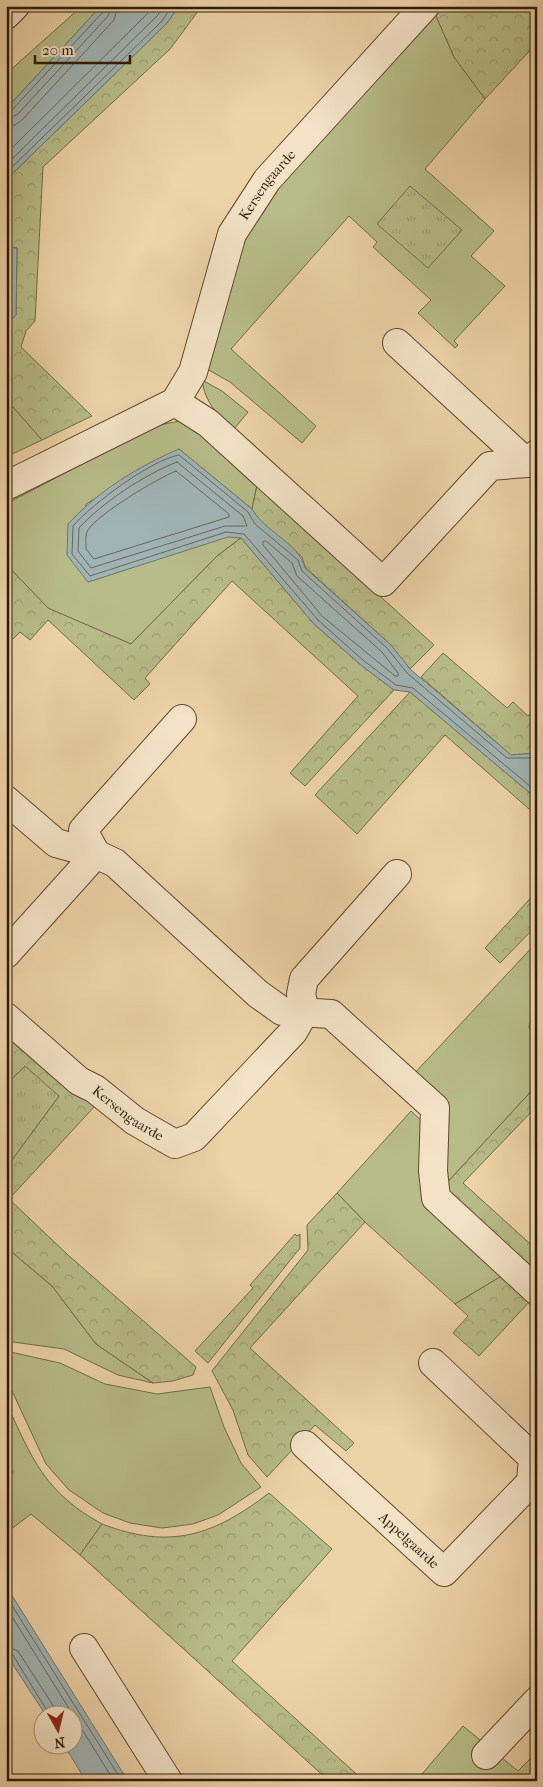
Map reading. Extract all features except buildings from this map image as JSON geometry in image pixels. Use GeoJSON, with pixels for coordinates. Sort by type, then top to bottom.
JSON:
{"type":"FeatureCollection","features":[{"type":"Feature","properties":{"kind":"street"},"geometry":{"type":"LineString","coordinates":[[6,16],[15,6]]}},
{"type":"Feature","properties":{"kind":"street","name":"Kersengaarde"},"geometry":{"type":"LineString","coordinates":[[175,402],[194,372],[232,234],[267,180],[425,6]]}},
{"type":"Feature","properties":{"kind":"street"},"geometry":{"type":"LineString","coordinates":[[397,343],[532,458]]}},
{"type":"Feature","properties":{"kind":"street"},"geometry":{"type":"LineString","coordinates":[[6,486],[175,402],[208,423],[383,582],[490,466],[532,458]]}},
{"type":"Feature","properties":{"kind":"street"},"geometry":{"type":"LineString","coordinates":[[96,854],[83,830],[182,719]]}},
{"type":"Feature","properties":{"kind":"street"},"geometry":{"type":"LineString","coordinates":[[6,800],[56,843],[96,854],[115,863],[258,994],[282,1011],[331,1014],[435,1108],[433,1171],[436,1198],[537,1291]]}},
{"type":"Feature","properties":{"kind":"street"},"geometry":{"type":"LineString","coordinates":[[6,954],[96,854]]}},
{"type":"Feature","properties":{"kind":"street"},"geometry":{"type":"LineString","coordinates":[[305,1011],[301,994],[304,979],[397,874]]}},
{"type":"Feature","properties":{"kind":"street","name":"Kersengaarde"},"geometry":{"type":"LineString","coordinates":[[6,1017],[79,1081],[95,1089],[135,1122],[175,1144],[194,1137],[293,1032],[305,1011]]}},
{"type":"Feature","properties":{"kind":"street","name":"Appelgaarde"},"geometry":{"type":"LineString","coordinates":[[305,1445],[444,1572],[534,1484],[534,1458],[433,1364]]}},
{"type":"Feature","properties":{"kind":"street"},"geometry":{"type":"LineString","coordinates":[[84,1648],[168,1781]]}},
{"type":"Feature","properties":{"kind":"street"},"geometry":{"type":"LineString","coordinates":[[486,1755],[537,1701]]}},
{"type":"Feature","properties":{"kind":"green space"},"geometry":{"type":"Polygon","coordinates":[[[82,6],[101,6],[6,109],[6,74],[82,6]]]}},
{"type":"Feature","properties":{"kind":"green space"},"geometry":{"type":"Polygon","coordinates":[[[179,6],[202,6],[170,49],[43,167],[35,321],[26,331],[21,347],[92,416],[42,440],[6,399],[6,325],[16,315],[17,248],[6,247],[6,180],[166,24],[179,6]]]}},
{"type":"Feature","properties":{"kind":"green space"},"geometry":{"type":"Polygon","coordinates":[[[444,6],[537,6],[537,43],[485,99],[454,57],[436,16],[444,6]]]}},
{"type":"Feature","properties":{"kind":"green space"},"geometry":{"type":"Polygon","coordinates":[[[436,16],[454,57],[485,99],[425,169],[494,231],[471,256],[505,286],[454,341],[458,345],[455,348],[418,313],[431,300],[373,247],[377,242],[349,216],[231,349],[316,426],[302,443],[230,382],[205,368],[244,240],[266,201],[436,16]]]}},
{"type":"Feature","properties":{"kind":"green space"},"geometry":{"type":"Polygon","coordinates":[[[410,186],[462,230],[428,268],[377,224],[410,186]]]}},
{"type":"Feature","properties":{"kind":"green space"},"geometry":{"type":"Polygon","coordinates":[[[202,380],[222,391],[248,412],[234,429],[209,402],[202,380]]]}},
{"type":"Feature","properties":{"kind":"green space"},"geometry":{"type":"Polygon","coordinates":[[[6,399],[42,440],[6,457],[6,399]]]}},
{"type":"Feature","properties":{"kind":"green space"},"geometry":{"type":"Polygon","coordinates":[[[180,421],[195,429],[257,485],[252,509],[179,449],[86,504],[88,582],[228,536],[241,538],[217,556],[131,644],[47,608],[6,564],[6,504],[154,426],[180,421]]]}},
{"type":"Feature","properties":{"kind":"green space"},"geometry":{"type":"Polygon","coordinates":[[[257,485],[434,645],[410,669],[391,645],[305,567],[302,557],[259,520],[252,509],[257,485]]]}},
{"type":"Feature","properties":{"kind":"green space"},"geometry":{"type":"Polygon","coordinates":[[[241,538],[314,624],[361,665],[394,690],[305,786],[290,773],[358,696],[232,581],[145,678],[150,684],[134,700],[48,620],[30,640],[20,632],[6,646],[6,564],[48,608],[131,644],[217,556],[241,538]]]}},
{"type":"Feature","properties":{"kind":"green space"},"geometry":{"type":"Polygon","coordinates":[[[443,653],[507,708],[513,702],[528,716],[537,706],[537,753],[511,755],[421,677],[443,653]]]}},
{"type":"Feature","properties":{"kind":"green space"},"geometry":{"type":"Polygon","coordinates":[[[410,692],[537,799],[537,816],[445,735],[357,834],[315,795],[410,692]]]}},
{"type":"Feature","properties":{"kind":"green space"},"geometry":{"type":"Polygon","coordinates":[[[537,891],[537,925],[500,963],[485,948],[537,891]]]}},
{"type":"Feature","properties":{"kind":"green space"},"geometry":{"type":"Polygon","coordinates":[[[537,942],[537,1006],[534,1008],[529,1027],[537,1038],[537,1085],[444,1186],[449,1118],[437,1098],[412,1076],[537,942]]]}},
{"type":"Feature","properties":{"kind":"green space"},"geometry":{"type":"Polygon","coordinates":[[[16,1034],[95,1106],[9,1199],[68,1255],[196,1367],[193,1375],[173,1381],[153,1383],[96,1344],[52,1286],[6,1247],[6,1168],[59,1096],[6,1085],[6,1044],[16,1034]]]}},
{"type":"Feature","properties":{"kind":"green space"},"geometry":{"type":"Polygon","coordinates":[[[25,1066],[59,1096],[6,1168],[6,1085],[25,1066]]]}},
{"type":"Feature","properties":{"kind":"green space"},"geometry":{"type":"Polygon","coordinates":[[[537,1085],[537,1106],[463,1183],[537,1250],[537,1275],[446,1191],[444,1186],[537,1085]]]}},
{"type":"Feature","properties":{"kind":"green space"},"geometry":{"type":"Polygon","coordinates":[[[411,1111],[424,1123],[422,1165],[505,1274],[455,1304],[365,1222],[337,1193],[411,1111]]]}},
{"type":"Feature","properties":{"kind":"green space"},"geometry":{"type":"Polygon","coordinates":[[[337,1193],[365,1222],[250,1348],[354,1443],[346,1451],[315,1425],[267,1477],[248,1455],[233,1410],[212,1371],[308,1250],[307,1225],[337,1193]]]}},
{"type":"Feature","properties":{"kind":"green space"},"geometry":{"type":"Polygon","coordinates":[[[295,1234],[297,1236],[300,1234],[300,1248],[208,1363],[195,1351],[253,1288],[250,1285],[295,1234]]]}},
{"type":"Feature","properties":{"kind":"green space"},"geometry":{"type":"Polygon","coordinates":[[[6,1247],[52,1286],[96,1344],[153,1383],[118,1375],[64,1349],[6,1341],[6,1247]]]}},
{"type":"Feature","properties":{"kind":"green space"},"geometry":{"type":"Polygon","coordinates":[[[505,1274],[531,1300],[479,1356],[453,1333],[468,1316],[455,1304],[505,1274]]]}},
{"type":"Feature","properties":{"kind":"green space"},"geometry":{"type":"Polygon","coordinates":[[[6,1351],[60,1363],[105,1384],[157,1394],[210,1387],[224,1427],[241,1463],[261,1487],[218,1515],[193,1524],[162,1528],[130,1523],[103,1513],[69,1490],[46,1464],[6,1378],[6,1351]]]}},
{"type":"Feature","properties":{"kind":"green space"},"geometry":{"type":"Polygon","coordinates":[[[6,1402],[24,1441],[42,1473],[53,1487],[67,1500],[102,1524],[80,1555],[31,1514],[6,1533],[6,1487],[13,1472],[6,1451],[6,1402]]]}},
{"type":"Feature","properties":{"kind":"green space"},"geometry":{"type":"Polygon","coordinates":[[[269,1493],[332,1549],[232,1661],[364,1781],[329,1781],[80,1555],[102,1524],[126,1532],[149,1536],[170,1537],[190,1534],[209,1529],[229,1520],[269,1493]]]}},
{"type":"Feature","properties":{"kind":"green space"},"geometry":{"type":"Polygon","coordinates":[[[463,1726],[518,1771],[537,1752],[537,1781],[416,1781],[463,1726]]]}},
{"type":"Feature","properties":{"kind":"water"},"geometry":{"type":"Polygon","coordinates":[[[101,6],[179,6],[166,24],[6,180],[6,109],[101,6]]]}},
{"type":"Feature","properties":{"kind":"water"},"geometry":{"type":"Polygon","coordinates":[[[6,247],[17,248],[16,315],[6,325],[6,247]]]}},
{"type":"Feature","properties":{"kind":"water"},"geometry":{"type":"Polygon","coordinates":[[[179,449],[252,509],[265,524],[296,551],[302,559],[305,568],[391,645],[410,669],[511,755],[537,753],[537,799],[410,692],[394,690],[361,665],[314,624],[241,538],[228,537],[88,582],[67,555],[68,524],[92,501],[120,480],[149,463],[179,449]]]}},
{"type":"Feature","properties":{"kind":"water"},"geometry":{"type":"Polygon","coordinates":[[[6,1586],[80,1704],[38,1704],[6,1654],[6,1586]]]}},
{"type":"Feature","properties":{"kind":"water"},"geometry":{"type":"Polygon","coordinates":[[[82,1707],[128,1781],[86,1781],[70,1754],[82,1754],[82,1707]]]}}]}
